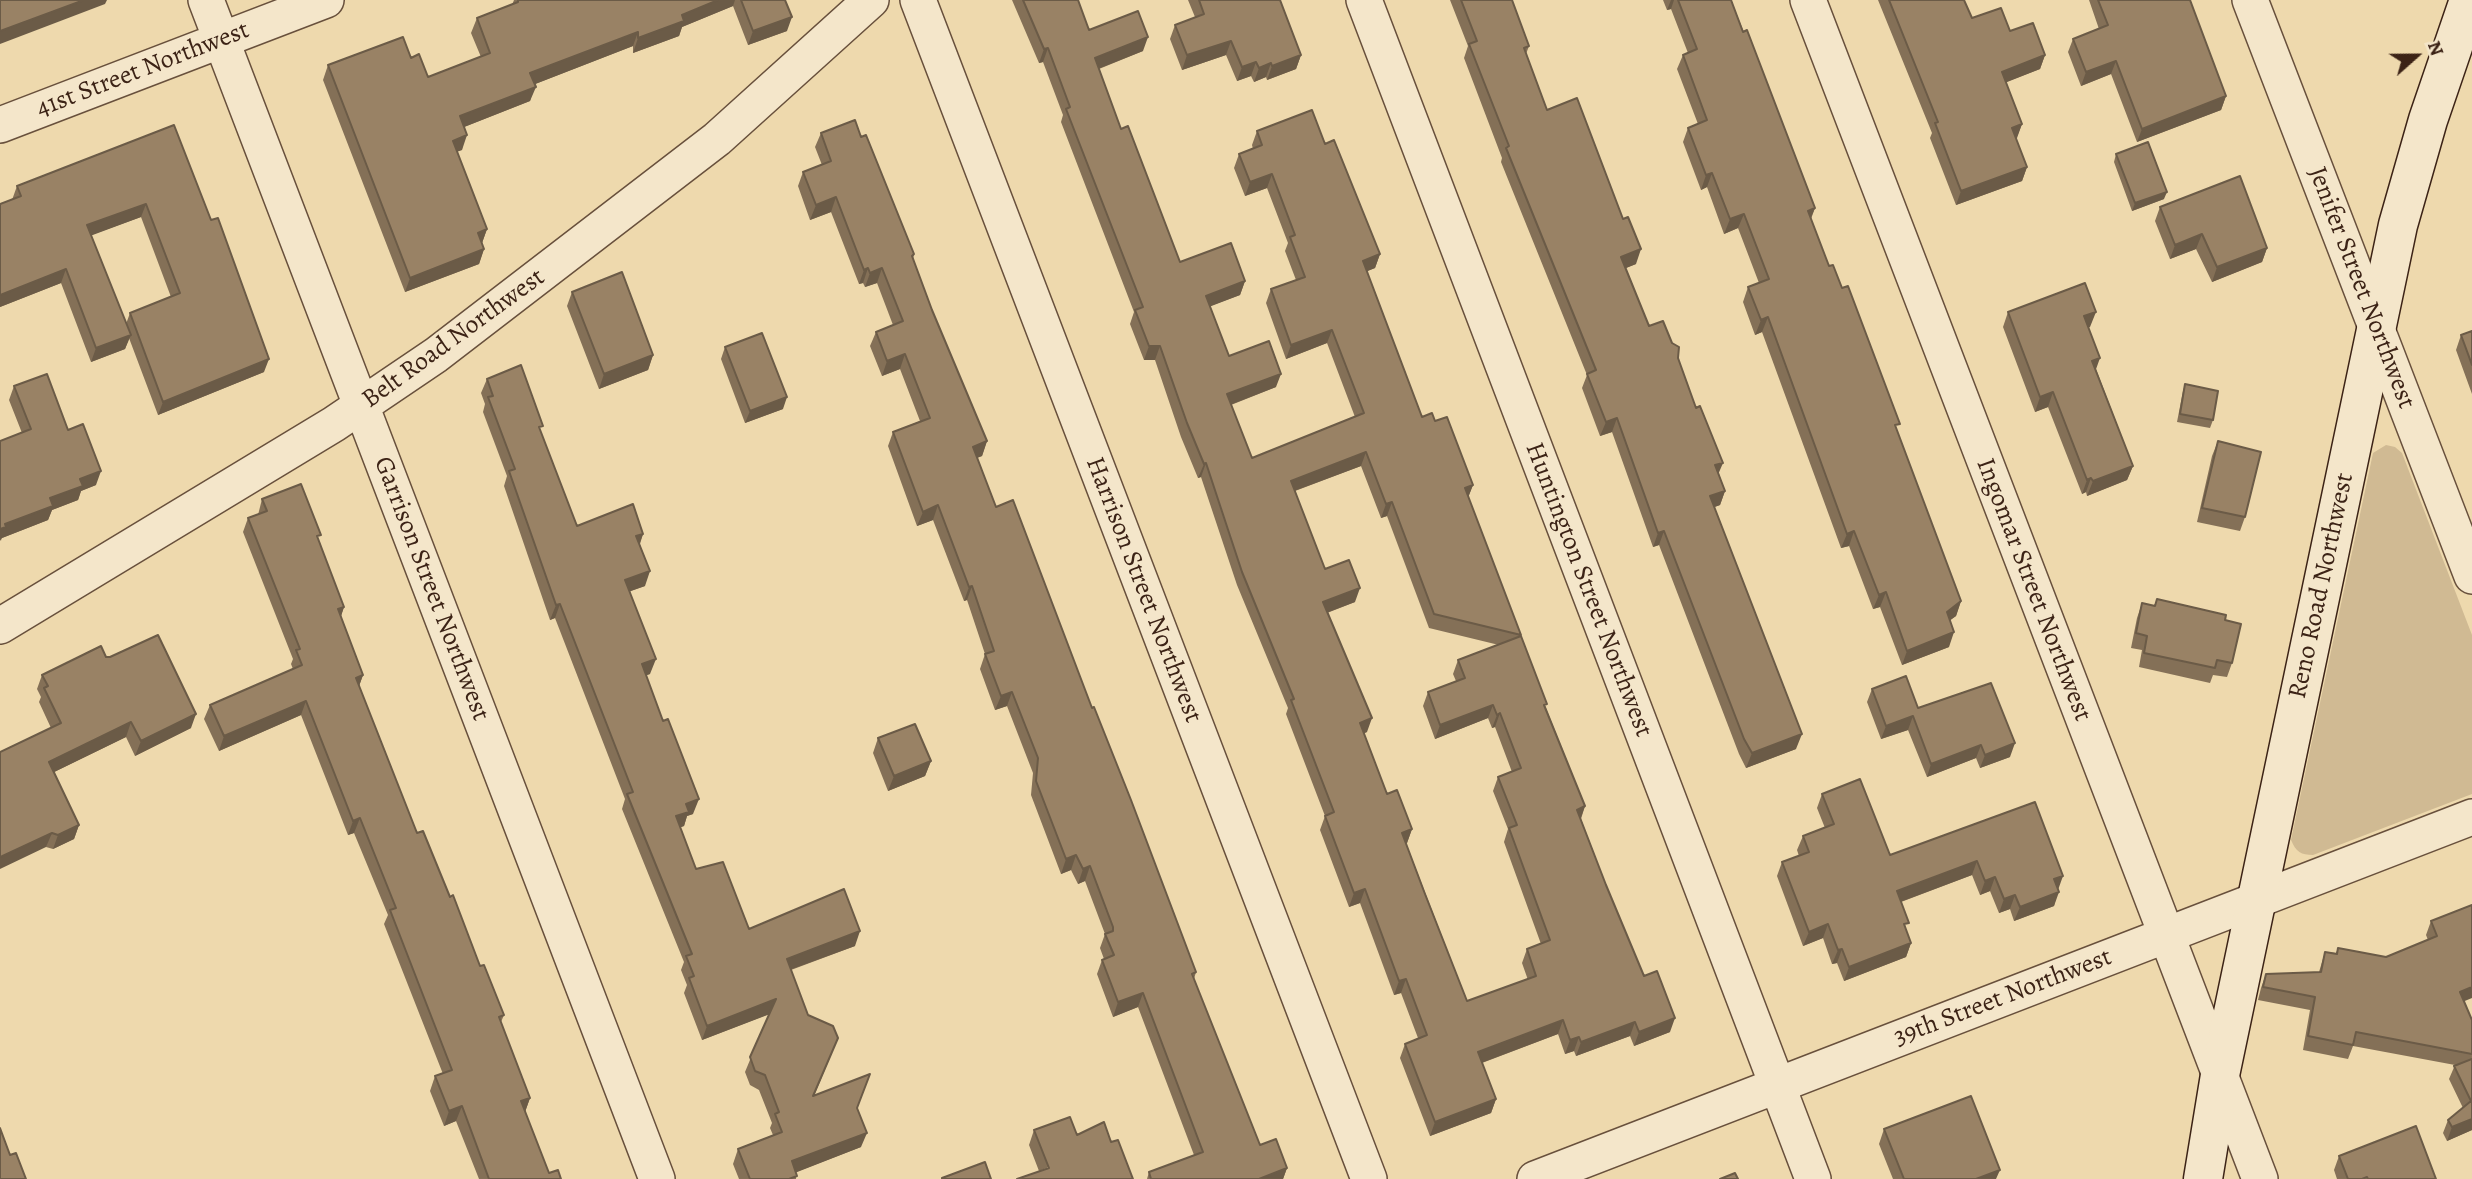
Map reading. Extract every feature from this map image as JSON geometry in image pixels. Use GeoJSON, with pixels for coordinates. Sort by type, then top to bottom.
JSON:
{"type":"FeatureCollection","features":[{"type":"Feature","properties":{"kind":"main road","name":"Reno Road Northwest"},"geometry":{"type":"LineString","coordinates":[[2203,1179],[2220,1075],[2407,190],[2469,0]]}},
{"type":"Feature","properties":{"kind":"street","name":"Garrison Street Northwest"},"geometry":{"type":"LineString","coordinates":[[206,0],[657,1179]]}},
{"type":"Feature","properties":{"kind":"street","name":"41st Street Northwest"},"geometry":{"type":"LineString","coordinates":[[0,125],[326,0]]}},
{"type":"Feature","properties":{"kind":"street","name":"Belt Road Northwest"},"geometry":{"type":"LineString","coordinates":[[0,626],[362,406],[436,355],[654,190],[767,96],[871,0]]}},
{"type":"Feature","properties":{"kind":"street","name":"Harrison Street Northwest"},"geometry":{"type":"LineString","coordinates":[[918,0],[1369,1179]]}},
{"type":"Feature","properties":{"kind":"street","name":"Huntington Street Northwest"},"geometry":{"type":"LineString","coordinates":[[1364,0],[1813,1179]]}},
{"type":"Feature","properties":{"kind":"street","name":"Ingomar Street Northwest"},"geometry":{"type":"LineString","coordinates":[[1808,0],[2260,1179]]}},
{"type":"Feature","properties":{"kind":"street","name":"Jenifer Street Northwest"},"geometry":{"type":"LineString","coordinates":[[2250,0],[2472,576]]}},
{"type":"Feature","properties":{"kind":"street","name":"39th Street Northwest"},"geometry":{"type":"LineString","coordinates":[[1535,1179],[2472,817]]}},
{"type":"Feature","properties":{"kind":"shaded area"},"geometry":{"type":"Polygon","coordinates":[[[2386,445],[2395,447],[2402,453],[2472,635],[2472,794],[2313,855],[2305,854],[2297,850],[2291,840],[2373,453],[2386,445]]]}},
{"type":"Feature","properties":{"kind":"building"},"geometry":{"type":"Polygon","coordinates":[[[0,0],[84,0],[0,31],[0,0]]]}},
{"type":"Feature","properties":{"kind":"building"},"geometry":{"type":"Polygon","coordinates":[[[518,0],[718,0],[682,15],[684,21],[638,38],[638,32],[530,73],[536,87],[460,116],[467,135],[453,141],[487,229],[478,233],[484,249],[410,278],[328,65],[403,37],[411,58],[419,54],[428,77],[490,53],[477,18],[518,0]]]}},
{"type":"Feature","properties":{"kind":"building"},"geometry":{"type":"Polygon","coordinates":[[[741,0],[785,0],[792,17],[753,31],[741,0]]]}},
{"type":"Feature","properties":{"kind":"building"},"geometry":{"type":"Polygon","coordinates":[[[1023,0],[1078,0],[1089,30],[1138,11],[1148,37],[1095,58],[1121,129],[1128,126],[1180,262],[1231,243],[1245,281],[1206,296],[1229,356],[1269,341],[1281,374],[1227,394],[1252,458],[1364,413],[1332,330],[1291,345],[1271,289],[1305,277],[1290,237],[1295,235],[1272,174],[1250,182],[1239,154],[1262,145],[1257,131],[1312,110],[1325,144],[1334,140],[1380,254],[1363,261],[1422,417],[1432,413],[1435,421],[1447,417],[1473,485],[1465,488],[1521,635],[1434,614],[1392,502],[1386,504],[1366,452],[1291,481],[1325,569],[1349,560],[1360,588],[1323,602],[1372,718],[1360,723],[1387,794],[1397,790],[1412,829],[1402,833],[1425,894],[1467,1001],[1536,976],[1527,949],[1550,940],[1509,828],[1517,825],[1498,777],[1521,768],[1500,713],[1497,715],[1493,705],[1440,725],[1428,692],[1465,678],[1458,660],[1521,636],[1547,704],[1544,705],[1585,806],[1577,810],[1606,885],[1644,976],[1657,971],[1675,1018],[1639,1032],[1635,1022],[1581,1042],[1579,1037],[1570,1040],[1563,1020],[1478,1052],[1496,1099],[1435,1122],[1405,1044],[1427,1035],[1406,979],[1399,981],[1365,889],[1354,893],[1325,816],[1334,812],[1291,700],[1294,699],[1242,572],[1206,463],[1204,464],[1187,423],[1160,346],[1149,346],[1135,310],[1143,307],[1066,109],[1070,107],[1048,48],[1044,49],[1023,0]]]}},
{"type":"Feature","properties":{"kind":"building"},"geometry":{"type":"Polygon","coordinates":[[[1199,0],[1280,0],[1301,55],[1272,66],[1271,63],[1259,68],[1256,62],[1242,67],[1231,41],[1187,55],[1175,25],[1204,14],[1199,0]]]}},
{"type":"Feature","properties":{"kind":"building"},"geometry":{"type":"Polygon","coordinates":[[[1461,0],[1512,0],[1529,46],[1524,48],[1547,110],[1577,98],[1623,219],[1628,217],[1641,249],[1621,257],[1649,326],[1663,321],[1672,343],[1679,347],[1678,358],[1696,408],[1700,406],[1723,463],[1715,465],[1725,491],[1710,496],[1802,734],[1752,753],[1744,739],[1664,531],[1658,533],[1617,418],[1606,422],[1587,374],[1596,370],[1506,148],[1509,146],[1469,44],[1477,41],[1461,0]]]}},
{"type":"Feature","properties":{"kind":"building"},"geometry":{"type":"Polygon","coordinates":[[[1678,0],[1731,0],[1743,32],[1747,30],[1815,208],[1808,211],[1829,266],[1833,265],[1842,288],[1848,286],[1900,424],[1895,425],[1961,601],[1947,612],[1954,632],[1907,651],[1886,592],[1879,595],[1854,531],[1847,534],[1768,317],[1761,320],[1748,287],[1769,279],[1744,214],[1730,219],[1712,173],[1706,175],[1688,128],[1707,120],[1683,55],[1697,49],[1678,0]]]}},
{"type":"Feature","properties":{"kind":"building"},"geometry":{"type":"Polygon","coordinates":[[[1889,0],[1964,0],[1972,18],[2001,8],[2010,31],[2033,23],[2045,55],[2002,72],[2022,124],[2012,128],[2027,167],[1961,191],[1935,123],[1938,122],[1889,0]]]}},
{"type":"Feature","properties":{"kind":"building"},"geometry":{"type":"Polygon","coordinates":[[[2098,0],[2190,0],[2226,96],[2142,129],[2116,61],[2086,72],[2073,39],[2108,25],[2098,0]]]}},
{"type":"Feature","properties":{"kind":"building"},"geometry":{"type":"Polygon","coordinates":[[[855,120],[861,137],[866,135],[914,254],[912,256],[932,310],[987,441],[973,447],[996,507],[1013,500],[1092,708],[1094,707],[1131,800],[1196,972],[1192,974],[1260,1145],[1276,1139],[1287,1168],[1259,1179],[1151,1179],[1149,1172],[1203,1152],[1143,993],[1118,1002],[1102,960],[1114,955],[1105,934],[1113,931],[1113,927],[1090,866],[1083,869],[1076,855],[1066,859],[1036,781],[1038,758],[1012,692],[1001,696],[985,654],[994,651],[972,586],[969,587],[938,505],[923,512],[893,432],[930,418],[905,354],[887,361],[876,332],[903,321],[882,268],[870,273],[868,268],[864,270],[836,197],[816,205],[803,172],[831,161],[821,133],[855,120]]]}},
{"type":"Feature","properties":{"kind":"building"},"geometry":{"type":"Polygon","coordinates":[[[174,125],[211,220],[218,218],[269,359],[163,402],[130,313],[180,293],[146,204],[87,225],[131,335],[96,348],[66,269],[0,295],[0,204],[21,196],[17,186],[174,125]]]}},
{"type":"Feature","properties":{"kind":"building"},"geometry":{"type":"Polygon","coordinates":[[[2148,142],[2167,192],[2135,203],[2116,154],[2148,142]]]}},
{"type":"Feature","properties":{"kind":"building"},"geometry":{"type":"Polygon","coordinates":[[[2240,176],[2267,248],[2217,267],[2202,234],[2175,245],[2160,207],[2240,176]]]}},
{"type":"Feature","properties":{"kind":"building"},"geometry":{"type":"Polygon","coordinates":[[[622,272],[653,355],[604,374],[572,292],[622,272]]]}},
{"type":"Feature","properties":{"kind":"building"},"geometry":{"type":"Polygon","coordinates":[[[2085,283],[2096,312],[2084,316],[2100,358],[2092,361],[2133,466],[2093,481],[2091,478],[2087,480],[2053,392],[2040,397],[2008,312],[2085,283]]]}},
{"type":"Feature","properties":{"kind":"building"},"geometry":{"type":"Polygon","coordinates":[[[2472,331],[2472,365],[2461,335],[2472,331]]]}},
{"type":"Feature","properties":{"kind":"building"},"geometry":{"type":"Polygon","coordinates":[[[762,333],[787,397],[750,411],[725,347],[762,333]]]}},
{"type":"Feature","properties":{"kind":"building"},"geometry":{"type":"Polygon","coordinates":[[[521,365],[543,426],[539,427],[577,526],[633,504],[643,534],[636,536],[650,571],[625,580],[656,659],[642,664],[663,721],[668,719],[699,799],[686,804],[689,812],[676,816],[696,869],[723,862],[749,929],[844,889],[860,931],[787,959],[808,1015],[833,1026],[838,1038],[813,1096],[870,1074],[857,1108],[867,1133],[792,1161],[797,1176],[789,1179],[750,1179],[738,1149],[782,1132],[775,1114],[779,1112],[765,1075],[755,1071],[750,1057],[776,999],[707,1026],[689,978],[694,976],[686,956],[692,954],[627,794],[633,792],[560,604],[556,605],[509,471],[515,469],[488,397],[493,396],[487,379],[521,365]]]}},
{"type":"Feature","properties":{"kind":"building"},"geometry":{"type":"Polygon","coordinates":[[[47,374],[68,430],[83,424],[101,471],[80,479],[83,486],[50,498],[53,506],[5,524],[6,527],[0,529],[0,441],[31,429],[14,386],[47,374]]]}},
{"type":"Feature","properties":{"kind":"building"},"geometry":{"type":"Polygon","coordinates":[[[2185,384],[2218,391],[2213,420],[2180,414],[2185,384]]]}},
{"type":"Feature","properties":{"kind":"building"},"geometry":{"type":"Polygon","coordinates":[[[2218,441],[2261,452],[2245,517],[2202,508],[2218,441]]]}},
{"type":"Feature","properties":{"kind":"building"},"geometry":{"type":"Polygon","coordinates":[[[301,484],[344,607],[338,609],[363,675],[356,678],[417,833],[423,831],[450,897],[453,895],[480,966],[484,965],[504,1015],[499,1017],[530,1098],[521,1101],[549,1173],[558,1170],[561,1179],[489,1179],[462,1106],[449,1111],[435,1076],[452,1070],[390,910],[396,908],[360,818],[353,821],[306,701],[224,736],[210,705],[302,665],[296,650],[300,649],[248,518],[267,511],[262,499],[301,484]]]}},
{"type":"Feature","properties":{"kind":"building"},"geometry":{"type":"Polygon","coordinates":[[[2157,599],[2226,615],[2225,620],[2241,624],[2232,663],[2217,660],[2215,668],[2144,653],[2147,636],[2136,633],[2142,603],[2155,606],[2157,599]]]}},
{"type":"Feature","properties":{"kind":"building"},"geometry":{"type":"Polygon","coordinates":[[[158,635],[196,714],[141,741],[131,722],[49,762],[79,825],[58,835],[52,833],[0,857],[0,752],[61,723],[44,688],[48,686],[42,675],[101,646],[106,657],[110,657],[158,635]]]}},
{"type":"Feature","properties":{"kind":"building"},"geometry":{"type":"Polygon","coordinates":[[[1906,676],[1918,708],[1991,683],[2015,743],[1985,755],[1981,745],[1931,764],[1913,716],[1886,726],[1872,689],[1906,676]]]}},
{"type":"Feature","properties":{"kind":"building"},"geometry":{"type":"Polygon","coordinates":[[[915,724],[931,761],[894,776],[878,738],[915,724]]]}},
{"type":"Feature","properties":{"kind":"building"},"geometry":{"type":"Polygon","coordinates":[[[1860,779],[1890,855],[2035,802],[2063,876],[2054,879],[2059,892],[2020,907],[2015,895],[2004,899],[1995,877],[1985,881],[1977,861],[1897,891],[1909,923],[1904,924],[1911,943],[1849,967],[1842,949],[1838,950],[1828,924],[1809,932],[1782,862],[1809,852],[1803,836],[1834,824],[1822,794],[1860,779]]]}},
{"type":"Feature","properties":{"kind":"building"},"geometry":{"type":"Polygon","coordinates":[[[2472,905],[2472,987],[2460,992],[2472,1020],[2472,1054],[2356,1032],[2353,1045],[2308,1036],[2315,997],[2263,987],[2266,974],[2321,972],[2325,952],[2337,954],[2338,948],[2386,957],[2437,936],[2431,921],[2472,905]]]}},
{"type":"Feature","properties":{"kind":"building"},"geometry":{"type":"Polygon","coordinates":[[[2472,1059],[2472,1119],[2452,1127],[2448,1120],[2471,1101],[2454,1066],[2472,1059]]]}},
{"type":"Feature","properties":{"kind":"building"},"geometry":{"type":"Polygon","coordinates":[[[1971,1096],[2000,1170],[1976,1179],[1904,1179],[1884,1129],[1971,1096]]]}},
{"type":"Feature","properties":{"kind":"building"},"geometry":{"type":"Polygon","coordinates":[[[1070,1117],[1077,1135],[1104,1122],[1111,1142],[1118,1140],[1133,1179],[1017,1179],[1049,1168],[1034,1130],[1070,1117]]]}},
{"type":"Feature","properties":{"kind":"building"},"geometry":{"type":"Polygon","coordinates":[[[2416,1126],[2436,1179],[2348,1179],[2339,1156],[2416,1126]]]}},
{"type":"Feature","properties":{"kind":"building"},"geometry":{"type":"Polygon","coordinates":[[[0,1128],[10,1155],[16,1153],[26,1179],[0,1179],[0,1128]]]}},
{"type":"Feature","properties":{"kind":"building"},"geometry":{"type":"Polygon","coordinates":[[[985,1162],[991,1179],[942,1179],[942,1178],[985,1162]]]}},
{"type":"Feature","properties":{"kind":"building"},"geometry":{"type":"Polygon","coordinates":[[[1735,1173],[1738,1179],[1720,1179],[1735,1173]]]}}]}
